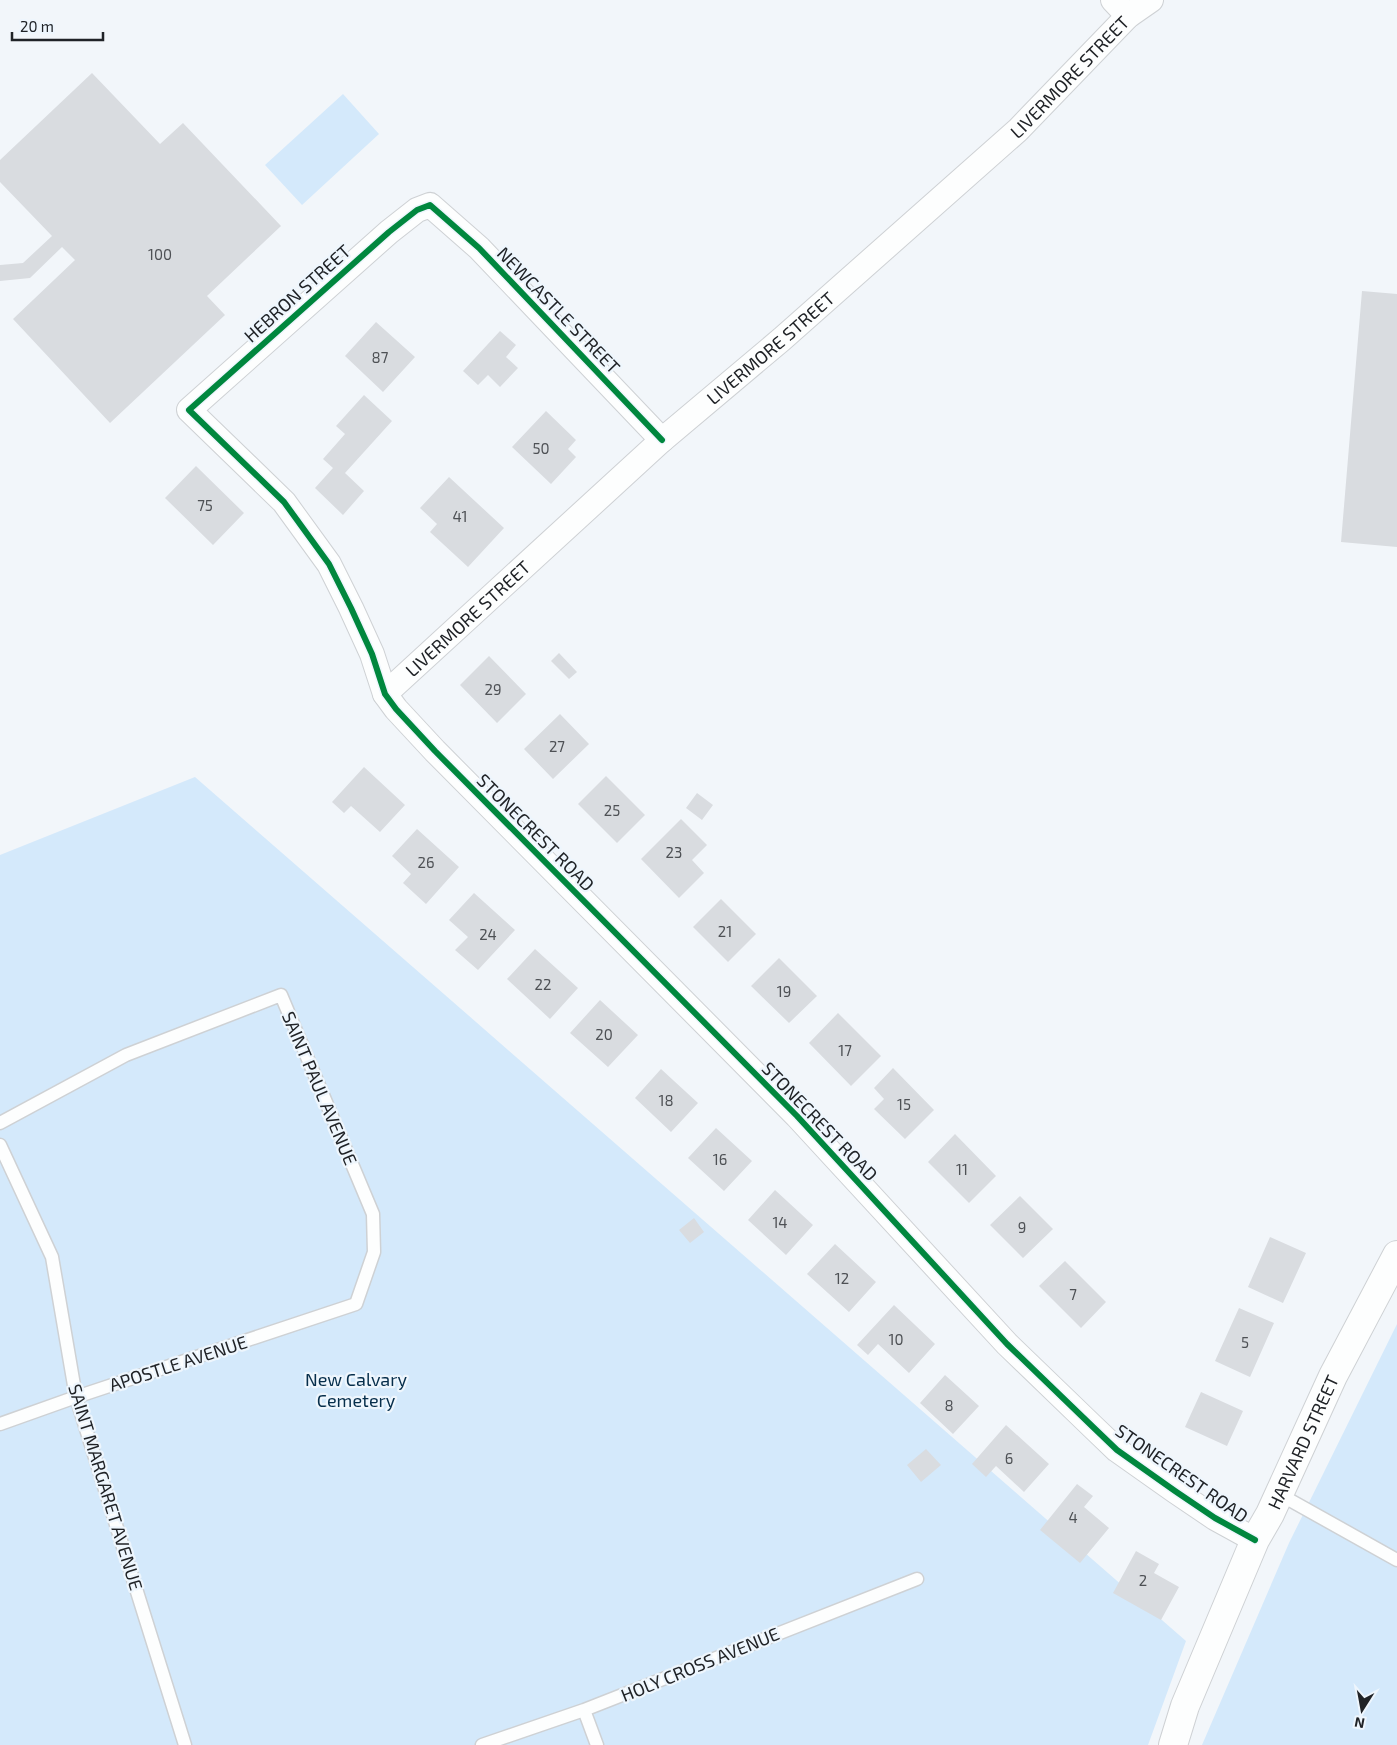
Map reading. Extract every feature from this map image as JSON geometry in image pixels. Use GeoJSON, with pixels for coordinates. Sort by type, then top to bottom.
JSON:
{"type":"FeatureCollection","features":[{"type":"Feature","properties":{"kind":"main road","name":"HARVARD STREET"},"geometry":{"type":"LineString","coordinates":[[1173,1745],[1185,1706],[1255,1540],[1270,1514],[1333,1376],[1397,1256]]}},
{"type":"Feature","properties":{"kind":"street","name":"LIVERMORE STREET"},"geometry":{"type":"LineString","coordinates":[[385,694],[662,440],[782,339],[1018,130],[1121,8],[1151,0]]}},
{"type":"Feature","properties":{"kind":"street","name":"NEWCASTLE STREET"},"geometry":{"type":"LineString","coordinates":[[430,205],[479,248],[662,440]]}},
{"type":"Feature","properties":{"kind":"street","name":"HEBRON STREET"},"geometry":{"type":"LineString","coordinates":[[189,410],[389,232],[417,210],[430,205]]}},
{"type":"Feature","properties":{"kind":"street","name":"STONECREST ROAD"},"geometry":{"type":"LineString","coordinates":[[189,410],[284,502],[329,564],[372,654],[385,694],[396,709],[435,751],[797,1116],[1007,1344],[1117,1450],[1215,1518],[1255,1540]]}},
{"type":"Feature","properties":{"kind":"lane","name":"SAINT PAUL AVENUE"},"geometry":{"type":"LineString","coordinates":[[0,1123],[126,1055],[281,996],[373,1214],[374,1252],[356,1304]]}},
{"type":"Feature","properties":{"kind":"lane","name":"SAINT MARGARET AVENUE"},"geometry":{"type":"LineString","coordinates":[[0,1145],[52,1257],[76,1397],[185,1745]]}},
{"type":"Feature","properties":{"kind":"lane","name":"APOSTLE AVENUE"},"geometry":{"type":"LineString","coordinates":[[0,1424],[356,1304]]}},
{"type":"Feature","properties":{"kind":"lane"},"geometry":{"type":"LineString","coordinates":[[1279,1494],[1397,1560]]}},
{"type":"Feature","properties":{"kind":"lane","name":"HOLY CROSS AVENUE"},"geometry":{"type":"LineString","coordinates":[[482,1745],[584,1710],[918,1579]]}},
{"type":"Feature","properties":{"kind":"lane"},"geometry":{"type":"LineString","coordinates":[[584,1710],[597,1745]]}},
{"type":"Feature","properties":{"kind":"green space"},"geometry":{"type":"Polygon","coordinates":[[[343,94],[379,134],[302,205],[265,165],[343,94]]]}},
{"type":"Feature","properties":{"kind":"green space","name":"New Calvary Cemetery"},"geometry":{"type":"Polygon","coordinates":[[[195,777],[1186,1641],[1148,1745],[0,1745],[0,855],[195,777]]]}},
{"type":"Feature","properties":{"kind":"green space"},"geometry":{"type":"Polygon","coordinates":[[[1397,1324],[1397,1745],[1202,1745],[1289,1543],[1397,1324]]]}},
{"type":"Feature","properties":{"kind":"building"},"geometry":{"type":"Polygon","coordinates":[[[92,73],[160,144],[183,123],[281,226],[207,296],[225,315],[110,423],[13,319],[75,260],[62,247],[30,278],[0,281],[0,265],[23,263],[52,236],[0,182],[0,160],[92,73]]]}},
{"type":"Feature","properties":{"kind":"building"},"geometry":{"type":"Polygon","coordinates":[[[1362,291],[1397,294],[1397,547],[1341,542],[1362,291]]]}},
{"type":"Feature","properties":{"kind":"building"},"geometry":{"type":"Polygon","coordinates":[[[376,322],[415,357],[383,392],[345,356],[376,322]]]}},
{"type":"Feature","properties":{"kind":"building"},"geometry":{"type":"Polygon","coordinates":[[[500,331],[516,345],[506,357],[518,368],[500,387],[488,375],[478,385],[463,371],[500,331]]]}},
{"type":"Feature","properties":{"kind":"building"},"geometry":{"type":"Polygon","coordinates":[[[364,395],[392,421],[345,473],[364,491],[343,515],[315,488],[333,468],[323,459],[345,434],[336,426],[364,395]]]}},
{"type":"Feature","properties":{"kind":"building"},"geometry":{"type":"Polygon","coordinates":[[[546,411],[576,440],[568,449],[576,457],[551,484],[512,447],[546,411]]]}},
{"type":"Feature","properties":{"kind":"building"},"geometry":{"type":"Polygon","coordinates":[[[196,466],[244,513],[213,545],[165,498],[196,466]]]}},
{"type":"Feature","properties":{"kind":"building"},"geometry":{"type":"Polygon","coordinates":[[[449,477],[504,528],[468,567],[430,532],[437,524],[420,508],[449,477]]]}},
{"type":"Feature","properties":{"kind":"building"},"geometry":{"type":"Polygon","coordinates":[[[559,653],[577,672],[569,679],[551,661],[559,653]]]}},
{"type":"Feature","properties":{"kind":"building"},"geometry":{"type":"Polygon","coordinates":[[[489,656],[526,694],[497,723],[460,685],[489,656]]]}},
{"type":"Feature","properties":{"kind":"building"},"geometry":{"type":"Polygon","coordinates":[[[560,714],[589,744],[553,779],[524,749],[560,714]]]}},
{"type":"Feature","properties":{"kind":"building"},"geometry":{"type":"Polygon","coordinates":[[[364,767],[405,805],[380,832],[351,806],[344,813],[332,802],[364,767]]]}},
{"type":"Feature","properties":{"kind":"building"},"geometry":{"type":"Polygon","coordinates":[[[606,776],[645,815],[617,843],[578,804],[606,776]]]}},
{"type":"Feature","properties":{"kind":"building"},"geometry":{"type":"Polygon","coordinates":[[[697,793],[713,805],[702,820],[686,808],[697,793]]]}},
{"type":"Feature","properties":{"kind":"building"},"geometry":{"type":"Polygon","coordinates":[[[681,819],[707,845],[692,860],[704,873],[679,898],[641,859],[681,819]]]}},
{"type":"Feature","properties":{"kind":"building"},"geometry":{"type":"Polygon","coordinates":[[[417,829],[459,867],[426,904],[403,883],[411,874],[392,856],[417,829]]]}},
{"type":"Feature","properties":{"kind":"building"},"geometry":{"type":"Polygon","coordinates":[[[474,893],[515,930],[478,970],[455,950],[468,937],[449,920],[474,893]]]}},
{"type":"Feature","properties":{"kind":"building"},"geometry":{"type":"Polygon","coordinates":[[[721,899],[756,934],[728,962],[693,927],[721,899]]]}},
{"type":"Feature","properties":{"kind":"building"},"geometry":{"type":"Polygon","coordinates":[[[535,949],[578,988],[550,1019],[507,979],[535,949]]]}},
{"type":"Feature","properties":{"kind":"building"},"geometry":{"type":"Polygon","coordinates":[[[779,958],[817,996],[789,1023],[751,986],[779,958]]]}},
{"type":"Feature","properties":{"kind":"building"},"geometry":{"type":"Polygon","coordinates":[[[600,1000],[638,1035],[608,1067],[570,1033],[600,1000]]]}},
{"type":"Feature","properties":{"kind":"building"},"geometry":{"type":"Polygon","coordinates":[[[838,1013],[881,1056],[851,1086],[809,1043],[838,1013]]]}},
{"type":"Feature","properties":{"kind":"building"},"geometry":{"type":"Polygon","coordinates":[[[893,1068],[934,1110],[905,1139],[874,1109],[884,1099],[874,1088],[893,1068]]]}},
{"type":"Feature","properties":{"kind":"building"},"geometry":{"type":"Polygon","coordinates":[[[661,1069],[698,1103],[671,1132],[635,1098],[661,1069]]]}},
{"type":"Feature","properties":{"kind":"building"},"geometry":{"type":"Polygon","coordinates":[[[716,1128],[752,1161],[724,1191],[688,1158],[716,1128]]]}},
{"type":"Feature","properties":{"kind":"building"},"geometry":{"type":"Polygon","coordinates":[[[955,1134],[996,1176],[969,1203],[928,1162],[955,1134]]]}},
{"type":"Feature","properties":{"kind":"building"},"geometry":{"type":"Polygon","coordinates":[[[775,1190],[813,1225],[786,1255],[748,1220],[775,1190]]]}},
{"type":"Feature","properties":{"kind":"building"},"geometry":{"type":"Polygon","coordinates":[[[1020,1196],[1053,1229],[1023,1258],[990,1225],[1020,1196]]]}},
{"type":"Feature","properties":{"kind":"building"},"geometry":{"type":"Polygon","coordinates":[[[694,1218],[704,1232],[690,1243],[679,1230],[694,1218]]]}},
{"type":"Feature","properties":{"kind":"building"},"geometry":{"type":"Polygon","coordinates":[[[1270,1237],[1306,1253],[1283,1303],[1248,1287],[1270,1237]]]}},
{"type":"Feature","properties":{"kind":"building"},"geometry":{"type":"Polygon","coordinates":[[[835,1244],[876,1282],[849,1312],[807,1274],[835,1244]]]}},
{"type":"Feature","properties":{"kind":"building"},"geometry":{"type":"Polygon","coordinates":[[[1065,1261],[1106,1302],[1081,1328],[1039,1286],[1065,1261]]]}},
{"type":"Feature","properties":{"kind":"building"},"geometry":{"type":"Polygon","coordinates":[[[894,1305],[935,1344],[909,1373],[878,1344],[868,1355],[857,1345],[894,1305]]]}},
{"type":"Feature","properties":{"kind":"building"},"geometry":{"type":"Polygon","coordinates":[[[1239,1308],[1274,1323],[1250,1377],[1215,1361],[1239,1308]]]}},
{"type":"Feature","properties":{"kind":"building"},"geometry":{"type":"Polygon","coordinates":[[[945,1375],[979,1406],[953,1434],[920,1403],[945,1375]]]}},
{"type":"Feature","properties":{"kind":"building"},"geometry":{"type":"Polygon","coordinates":[[[1201,1392],[1243,1411],[1227,1446],[1185,1427],[1201,1392]]]}},
{"type":"Feature","properties":{"kind":"building"},"geometry":{"type":"Polygon","coordinates":[[[1006,1425],[1049,1464],[1024,1492],[996,1466],[986,1477],[972,1464],[1006,1425]]]}},
{"type":"Feature","properties":{"kind":"building"},"geometry":{"type":"Polygon","coordinates":[[[926,1449],[941,1465],[921,1482],[907,1465],[926,1449]]]}},
{"type":"Feature","properties":{"kind":"building"},"geometry":{"type":"Polygon","coordinates":[[[1077,1484],[1093,1496],[1084,1507],[1109,1528],[1080,1563],[1040,1530],[1077,1484]]]}},
{"type":"Feature","properties":{"kind":"building"},"geometry":{"type":"Polygon","coordinates":[[[1136,1551],[1159,1564],[1154,1573],[1179,1587],[1161,1620],[1113,1593],[1136,1551]]]}},
{"type":"Feature","properties":{"kind":"cycle path"},"geometry":{"type":"LineString","coordinates":[[662,440],[479,248],[430,205],[417,210],[389,232],[189,410],[284,502],[329,564],[372,654],[385,694],[396,709],[435,751],[797,1116],[1007,1344],[1093,1427],[1117,1450],[1175,1491],[1215,1518],[1255,1540]]}}]}
